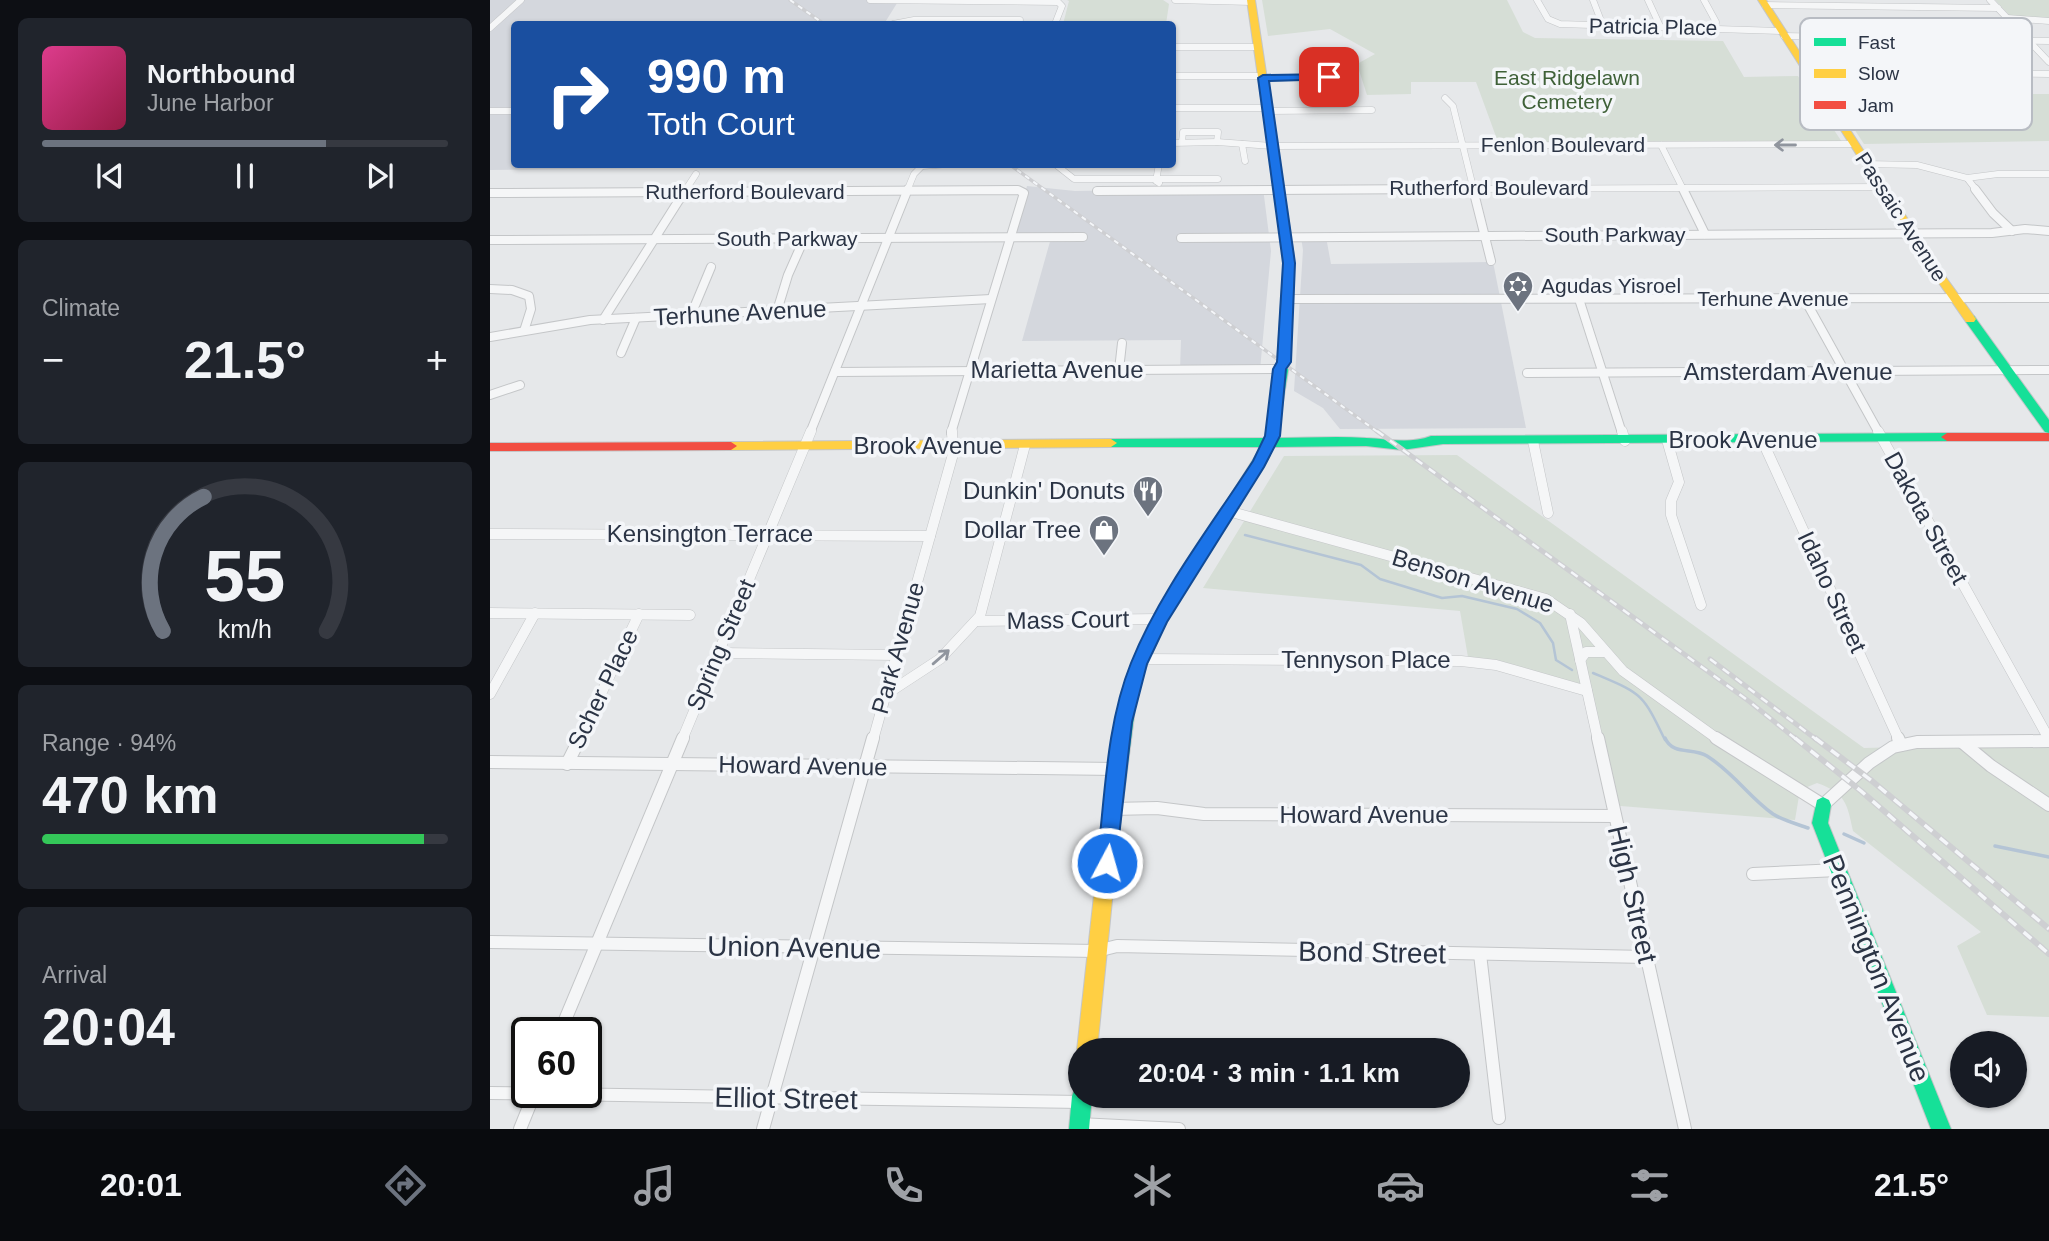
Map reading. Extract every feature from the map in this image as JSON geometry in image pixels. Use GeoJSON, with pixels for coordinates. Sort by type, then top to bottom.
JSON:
{"type":"FeatureCollection","features":[{"type":"Feature","properties":{"kind":"main road"},"geometry":{"type":"LineString","coordinates":[[1088,1038],[1112,809],[1128,699],[1141,659],[1160,619],[1270,443],[1280,369],[1276,363],[1278,340],[1284,333],[1289,263],[1251,1]]}},
{"type":"Feature","properties":{"kind":"main road","name":"Passaic Avenue"},"geometry":{"type":"LineString","coordinates":[[1763,2],[1800,61]]}},
{"type":"Feature","properties":{"kind":"main road","name":"Passaic Avenue"},"geometry":{"type":"LineString","coordinates":[[1844,130],[1911,234],[2049,429]]}},
{"type":"Feature","properties":{"kind":"main road","name":"Brook Avenue"},"geometry":{"type":"LineString","coordinates":[[494,449],[1366,442],[1383,445],[1425,445],[1438,442],[2049,437]]}},
{"type":"Feature","properties":{"kind":"main road","name":"Pennington Avenue"},"geometry":{"type":"LineString","coordinates":[[1823,806],[1820,823],[1941,1129]]}},
{"type":"Feature","properties":{"kind":"main road"},"geometry":{"type":"LineString","coordinates":[[1079,1126],[1081,1108]]}},
{"type":"Feature","properties":{"kind":"street"},"geometry":{"type":"LineString","coordinates":[[490,28],[521,0]]}},
{"type":"Feature","properties":{"kind":"street"},"geometry":{"type":"LineString","coordinates":[[1175,0],[1251,1]]}},
{"type":"Feature","properties":{"kind":"street","name":"Patricia Place"},"geometry":{"type":"LineString","coordinates":[[1537,0],[1545,16],[1555,23],[1716,27],[1800,33]]}},
{"type":"Feature","properties":{"kind":"street"},"geometry":{"type":"LineString","coordinates":[[1593,0],[1603,26]]}},
{"type":"Feature","properties":{"kind":"street"},"geometry":{"type":"LineString","coordinates":[[1648,0],[1660,26]]}},
{"type":"Feature","properties":{"kind":"street"},"geometry":{"type":"LineString","coordinates":[[1704,0],[1716,27]]}},
{"type":"Feature","properties":{"kind":"street"},"geometry":{"type":"LineString","coordinates":[[1990,0],[2007,18]]}},
{"type":"Feature","properties":{"kind":"street"},"geometry":{"type":"LineString","coordinates":[[870,1],[1061,2],[1056,21]]}},
{"type":"Feature","properties":{"kind":"street"},"geometry":{"type":"LineString","coordinates":[[1019,21],[1029,2]]}},
{"type":"Feature","properties":{"kind":"street"},"geometry":{"type":"LineString","coordinates":[[1191,11],[1192,2]]}},
{"type":"Feature","properties":{"kind":"street"},"geometry":{"type":"LineString","coordinates":[[1763,2],[1998,8]]}},
{"type":"Feature","properties":{"kind":"street"},"geometry":{"type":"LineString","coordinates":[[909,21],[966,21]]}},
{"type":"Feature","properties":{"kind":"street"},"geometry":{"type":"LineString","coordinates":[[2032,44],[2049,62]]}},
{"type":"Feature","properties":{"kind":"street"},"geometry":{"type":"LineString","coordinates":[[1176,47],[1259,47]]}},
{"type":"Feature","properties":{"kind":"street"},"geometry":{"type":"LineString","coordinates":[[1176,76],[1351,77]]}},
{"type":"Feature","properties":{"kind":"street"},"geometry":{"type":"LineString","coordinates":[[1445,98],[1454,106],[1491,261]]}},
{"type":"Feature","properties":{"kind":"street"},"geometry":{"type":"LineString","coordinates":[[1176,108],[1372,110]]}},
{"type":"Feature","properties":{"kind":"street"},"geometry":{"type":"LineString","coordinates":[[490,111],[511,111]]}},
{"type":"Feature","properties":{"kind":"street","name":"Fenlon Boulevard"},"geometry":{"type":"LineString","coordinates":[[1176,143],[1272,146],[1853,144]]}},
{"type":"Feature","properties":{"kind":"street"},"geometry":{"type":"LineString","coordinates":[[1242,144],[1245,161]]}},
{"type":"Feature","properties":{"kind":"street"},"geometry":{"type":"LineString","coordinates":[[1661,145],[1704,234]]}},
{"type":"Feature","properties":{"kind":"street"},"geometry":{"type":"LineString","coordinates":[[1866,164],[1917,165],[1967,178],[1998,174],[2049,174]]}},
{"type":"Feature","properties":{"kind":"street","name":"Spring Street"},"geometry":{"type":"LineString","coordinates":[[566,1017],[919,168]]}},
{"type":"Feature","properties":{"kind":"street"},"geometry":{"type":"LineString","coordinates":[[1060,168],[1074,179],[1156,184],[1218,179]]}},
{"type":"Feature","properties":{"kind":"street"},"geometry":{"type":"LineString","coordinates":[[1156,184],[1158,168]]}},
{"type":"Feature","properties":{"kind":"street"},"geometry":{"type":"LineString","coordinates":[[603,320],[696,174]]}},
{"type":"Feature","properties":{"kind":"street"},"geometry":{"type":"LineString","coordinates":[[1967,178],[1993,213],[2012,230]]}},
{"type":"Feature","properties":{"kind":"street","name":"Rutherford Boulevard"},"geometry":{"type":"LineString","coordinates":[[1097,191],[1156,184],[1279,189],[1881,187]]}},
{"type":"Feature","properties":{"kind":"street","name":"Rutherford Boulevard"},"geometry":{"type":"LineString","coordinates":[[490,193],[999,190]]}},
{"type":"Feature","properties":{"kind":"street","name":"Park Avenue"},"geometry":{"type":"LineString","coordinates":[[763,1129],[953,454],[950,436],[1024,193],[1018,190],[999,190]]}},
{"type":"Feature","properties":{"kind":"street","name":"South Parkway"},"geometry":{"type":"LineString","coordinates":[[1181,238],[2049,231]]}},
{"type":"Feature","properties":{"kind":"street","name":"South Parkway"},"geometry":{"type":"LineString","coordinates":[[490,240],[1083,237]]}},
{"type":"Feature","properties":{"kind":"street"},"geometry":{"type":"LineString","coordinates":[[776,311],[804,239]]}},
{"type":"Feature","properties":{"kind":"street"},"geometry":{"type":"LineString","coordinates":[[691,316],[710,267]]}},
{"type":"Feature","properties":{"kind":"street"},"geometry":{"type":"LineString","coordinates":[[490,289],[512,290],[529,296],[531,309],[524,331]]}},
{"type":"Feature","properties":{"kind":"street","name":"Dakota Street"},"geometry":{"type":"LineString","coordinates":[[1804,298],[2049,740]]}},
{"type":"Feature","properties":{"kind":"street","name":"Terhune Avenue"},"geometry":{"type":"LineString","coordinates":[[1286,299],[2049,298]]}},
{"type":"Feature","properties":{"kind":"street","name":"Terhune Avenue"},"geometry":{"type":"LineString","coordinates":[[490,337],[603,320],[991,299]]}},
{"type":"Feature","properties":{"kind":"street"},"geometry":{"type":"LineString","coordinates":[[1578,299],[1625,441]]}},
{"type":"Feature","properties":{"kind":"street"},"geometry":{"type":"LineString","coordinates":[[621,353],[636,318]]}},
{"type":"Feature","properties":{"kind":"street"},"geometry":{"type":"LineString","coordinates":[[1119,370],[1122,343]]}},
{"type":"Feature","properties":{"kind":"street","name":"Marietta Avenue"},"geometry":{"type":"LineString","coordinates":[[835,372],[1280,369]]}},
{"type":"Feature","properties":{"kind":"street","name":"Amsterdam Avenue"},"geometry":{"type":"LineString","coordinates":[[1527,373],[2049,370]]}},
{"type":"Feature","properties":{"kind":"street"},"geometry":{"type":"LineString","coordinates":[[490,396],[520,385]]}},
{"type":"Feature","properties":{"kind":"street"},"geometry":{"type":"LineString","coordinates":[[1667,440],[1679,482],[1671,501],[1671,515],[1701,605]]}},
{"type":"Feature","properties":{"kind":"street","name":"Idaho Street"},"geometry":{"type":"LineString","coordinates":[[1762,440],[1901,745]]}},
{"type":"Feature","properties":{"kind":"street"},"geometry":{"type":"LineString","coordinates":[[1533,441],[1548,513]]}},
{"type":"Feature","properties":{"kind":"street"},"geometry":{"type":"LineString","coordinates":[[885,695],[940,659],[976,621],[984,608],[1025,445]]}},
{"type":"Feature","properties":{"kind":"street","name":"Benson Avenue"},"geometry":{"type":"LineString","coordinates":[[1228,511],[1546,599],[1586,627],[1604,652],[1625,673],[1823,806]]}},
{"type":"Feature","properties":{"kind":"street","name":"Kensington Terrace"},"geometry":{"type":"LineString","coordinates":[[490,534],[930,536]]}},
{"type":"Feature","properties":{"kind":"street"},"geometry":{"type":"LineString","coordinates":[[490,613],[690,615]]}},
{"type":"Feature","properties":{"kind":"street"},"geometry":{"type":"LineString","coordinates":[[490,694],[536,613]]}},
{"type":"Feature","properties":{"kind":"street","name":"Scher Place"},"geometry":{"type":"LineString","coordinates":[[567,764],[639,614]]}},
{"type":"Feature","properties":{"kind":"street","name":"High Street"},"geometry":{"type":"LineString","coordinates":[[1570,614],[1685,1129]]}},
{"type":"Feature","properties":{"kind":"street","name":"Mass Court"},"geometry":{"type":"LineString","coordinates":[[976,621],[1160,619]]}},
{"type":"Feature","properties":{"kind":"street"},"geometry":{"type":"LineString","coordinates":[[1580,660],[1586,652],[1604,652]]}},
{"type":"Feature","properties":{"kind":"street"},"geometry":{"type":"LineString","coordinates":[[718,653],[896,655]]}},
{"type":"Feature","properties":{"kind":"street","name":"Tennyson Place"},"geometry":{"type":"LineString","coordinates":[[1141,659],[1476,662],[1587,691]]}},
{"type":"Feature","properties":{"kind":"street"},"geometry":{"type":"LineString","coordinates":[[1823,806],[1886,750],[1901,745],[2049,740]]}},
{"type":"Feature","properties":{"kind":"street"},"geometry":{"type":"LineString","coordinates":[[1962,742],[2002,774],[2049,805]]}},
{"type":"Feature","properties":{"kind":"street","name":"Howard Avenue"},"geometry":{"type":"LineString","coordinates":[[490,762],[1117,769]]}},
{"type":"Feature","properties":{"kind":"street","name":"Howard Avenue"},"geometry":{"type":"LineString","coordinates":[[1112,809],[1157,808],[1204,814],[1615,816]]}},
{"type":"Feature","properties":{"kind":"street"},"geometry":{"type":"LineString","coordinates":[[1753,874],[1838,870]]}},
{"type":"Feature","properties":{"kind":"street","name":"Union Avenue"},"geometry":{"type":"LineString","coordinates":[[490,942],[1097,951]]}},
{"type":"Feature","properties":{"kind":"street","name":"Bond Street"},"geometry":{"type":"LineString","coordinates":[[1097,951],[1116,946],[1647,957]]}},
{"type":"Feature","properties":{"kind":"street"},"geometry":{"type":"LineString","coordinates":[[1480,954],[1499,1118]]}},
{"type":"Feature","properties":{"kind":"street","name":"Elliot Street"},"geometry":{"type":"LineString","coordinates":[[490,1093],[511,1093]]}},
{"type":"Feature","properties":{"kind":"street","name":"Elliot Street"},"geometry":{"type":"LineString","coordinates":[[602,1094],[1068,1099]]}},
{"type":"Feature","properties":{"kind":"street"},"geometry":{"type":"LineString","coordinates":[[520,1129],[529,1108]]}},
{"type":"Feature","properties":{"kind":"street"},"geometry":{"type":"LineString","coordinates":[[1079,1126],[1179,1129]]}},
{"type":"Feature","properties":{"kind":"shaded area"},"geometry":{"type":"Polygon","coordinates":[[[490,0],[899,0],[886,21],[511,21],[511,168],[661,168],[490,170],[490,0]]]}},
{"type":"Feature","properties":{"kind":"shaded area"},"geometry":{"type":"Polygon","coordinates":[[[1027,186],[1075,191],[1263,188],[1271,251],[1260,370],[1180,370],[1181,340],[1022,341],[1051,238],[1013,238],[1027,186]]]}},
{"type":"Feature","properties":{"kind":"shaded area"},"geometry":{"type":"Polygon","coordinates":[[[1301,237],[1326,237],[1331,264],[1493,262],[1526,428],[1340,429],[1323,408],[1294,391],[1303,250],[1301,237]]]}},
{"type":"Feature","properties":{"kind":"green space"},"geometry":{"type":"Polygon","coordinates":[[[1067,0],[1163,0],[1169,4],[1166,21],[1064,21],[1069,1],[1067,0]]]}},
{"type":"Feature","properties":{"kind":"green space","name":"East Ridgelawn Cemetery"},"geometry":{"type":"Polygon","coordinates":[[[1262,0],[1507,0],[1523,32],[1535,38],[1723,41],[1744,77],[1798,76],[1800,130],[1834,130],[1842,142],[1498,142],[1476,82],[1411,82],[1411,94],[1367,95],[1357,64],[1375,54],[1330,29],[1268,36],[1262,0]]]}},
{"type":"Feature","properties":{"kind":"green space"},"geometry":{"type":"Polygon","coordinates":[[[1995,0],[2049,0],[2049,19],[2010,16],[1995,0]]]}},
{"type":"Feature","properties":{"kind":"green space"},"geometry":{"type":"Polygon","coordinates":[[[2032,94],[2049,94],[2049,141],[1864,144],[1855,130],[2032,130],[2032,94]]]}},
{"type":"Feature","properties":{"kind":"green space"},"geometry":{"type":"Polygon","coordinates":[[[1457,455],[1864,748],[2049,743],[2049,1017],[1987,1015],[1957,946],[1981,932],[1853,831],[1846,806],[1834,791],[1817,783],[1800,790],[1795,820],[1608,805],[1582,692],[1469,663],[1460,611],[1203,588],[1284,456],[1457,455]]]}},
{"type":"Feature","properties":{"kind":"waterway"},"geometry":{"type":"LineString","coordinates":[[1245,535],[1361,565],[1380,579],[1442,598],[1462,596],[1517,609],[1540,623],[1553,643],[1556,660],[1572,670]]}},
{"type":"Feature","properties":{"kind":"waterway"},"geometry":{"type":"LineString","coordinates":[[1593,673],[1639,696],[1651,712],[1665,740]]}},
{"type":"Feature","properties":{"kind":"waterway"},"geometry":{"type":"LineString","coordinates":[[1665,738],[1673,747],[1707,756],[1773,814],[1808,828]]}},
{"type":"Feature","properties":{"kind":"waterway"},"geometry":{"type":"LineString","coordinates":[[1844,834],[1864,843]]}},
{"type":"Feature","properties":{"kind":"waterway"},"geometry":{"type":"LineString","coordinates":[[1995,846],[2049,857]]}},
{"type":"Feature","properties":{"kind":"railway"},"geometry":{"type":"LineString","coordinates":[[790,0],[820,21]]}},
{"type":"Feature","properties":{"kind":"railway"},"geometry":{"type":"LineString","coordinates":[[1015,168],[1379,433]]}},
{"type":"Feature","properties":{"kind":"railway"},"geometry":{"type":"LineString","coordinates":[[1377,431],[1750,702],[1797,740]]}},
{"type":"Feature","properties":{"kind":"railway"},"geometry":{"type":"LineString","coordinates":[[1710,659],[1817,740]]}},
{"type":"Feature","properties":{"kind":"railway"},"geometry":{"type":"LineString","coordinates":[[1795,738],[1861,791],[2049,954]]}},
{"type":"Feature","properties":{"kind":"railway"},"geometry":{"type":"LineString","coordinates":[[1815,738],[1872,781],[2049,929]]}},
{"type":"Feature","properties":{"kind":"traffic: fast"},"geometry":{"type":"LineString","coordinates":[[1970,319],[2049,429]]}},
{"type":"Feature","properties":{"kind":"traffic: fast"},"geometry":{"type":"LineString","coordinates":[[1109,841],[1129,693],[1139,665],[1160,619],[1270,443],[1283,365]]}},
{"type":"Feature","properties":{"kind":"traffic: fast"},"geometry":{"type":"LineString","coordinates":[[1431,440],[1947,437]]}},
{"type":"Feature","properties":{"kind":"traffic: fast"},"geometry":{"type":"LineString","coordinates":[[1111,443],[1366,442],[1402,446],[1438,442]]}},
{"type":"Feature","properties":{"kind":"traffic: fast"},"geometry":{"type":"LineString","coordinates":[[1823,805],[1820,823],[1941,1129]]}},
{"type":"Feature","properties":{"kind":"traffic: fast"},"geometry":{"type":"LineString","coordinates":[[1079,1129],[1081,1108]]}},
{"type":"Feature","properties":{"kind":"traffic: slow"},"geometry":{"type":"LineString","coordinates":[[1251,0],[1289,257],[1283,365]]}},
{"type":"Feature","properties":{"kind":"traffic: slow"},"geometry":{"type":"LineString","coordinates":[[1762,0],[1800,59]]}},
{"type":"Feature","properties":{"kind":"traffic: slow"},"geometry":{"type":"LineString","coordinates":[[1845,130],[1937,273],[1970,319]]}},
{"type":"Feature","properties":{"kind":"traffic: slow"},"geometry":{"type":"LineString","coordinates":[[731,446],[1111,443]]}},
{"type":"Feature","properties":{"kind":"traffic: slow"},"geometry":{"type":"LineString","coordinates":[[1088,1038],[1109,841]]}},
{"type":"Feature","properties":{"kind":"traffic: jam"},"geometry":{"type":"LineString","coordinates":[[1947,437],[2049,437]]}},
{"type":"Feature","properties":{"kind":"traffic: jam"},"geometry":{"type":"LineString","coordinates":[[490,447],[731,446]]}},
{"type":"Feature","properties":{"kind":"place","name":"Agudas Yisroel"},"geometry":{"type":"Point","coordinates":[1518,313]}},
{"type":"Feature","properties":{"kind":"place","name":"Dunkin' Donuts"},"geometry":{"type":"Point","coordinates":[1148,518]}},
{"type":"Feature","properties":{"kind":"place","name":"Dollar Tree"},"geometry":{"type":"Point","coordinates":[1104,557]}},
{"type":"Feature","properties":{"kind":"route"},"geometry":{"type":"LineString","coordinates":[[1107,863],[1123,722],[1129,692],[1139,664],[1160,619],[1259,463],[1273,436],[1280,369],[1284,362],[1289,263],[1263,78],[1329,77]]}}]}
